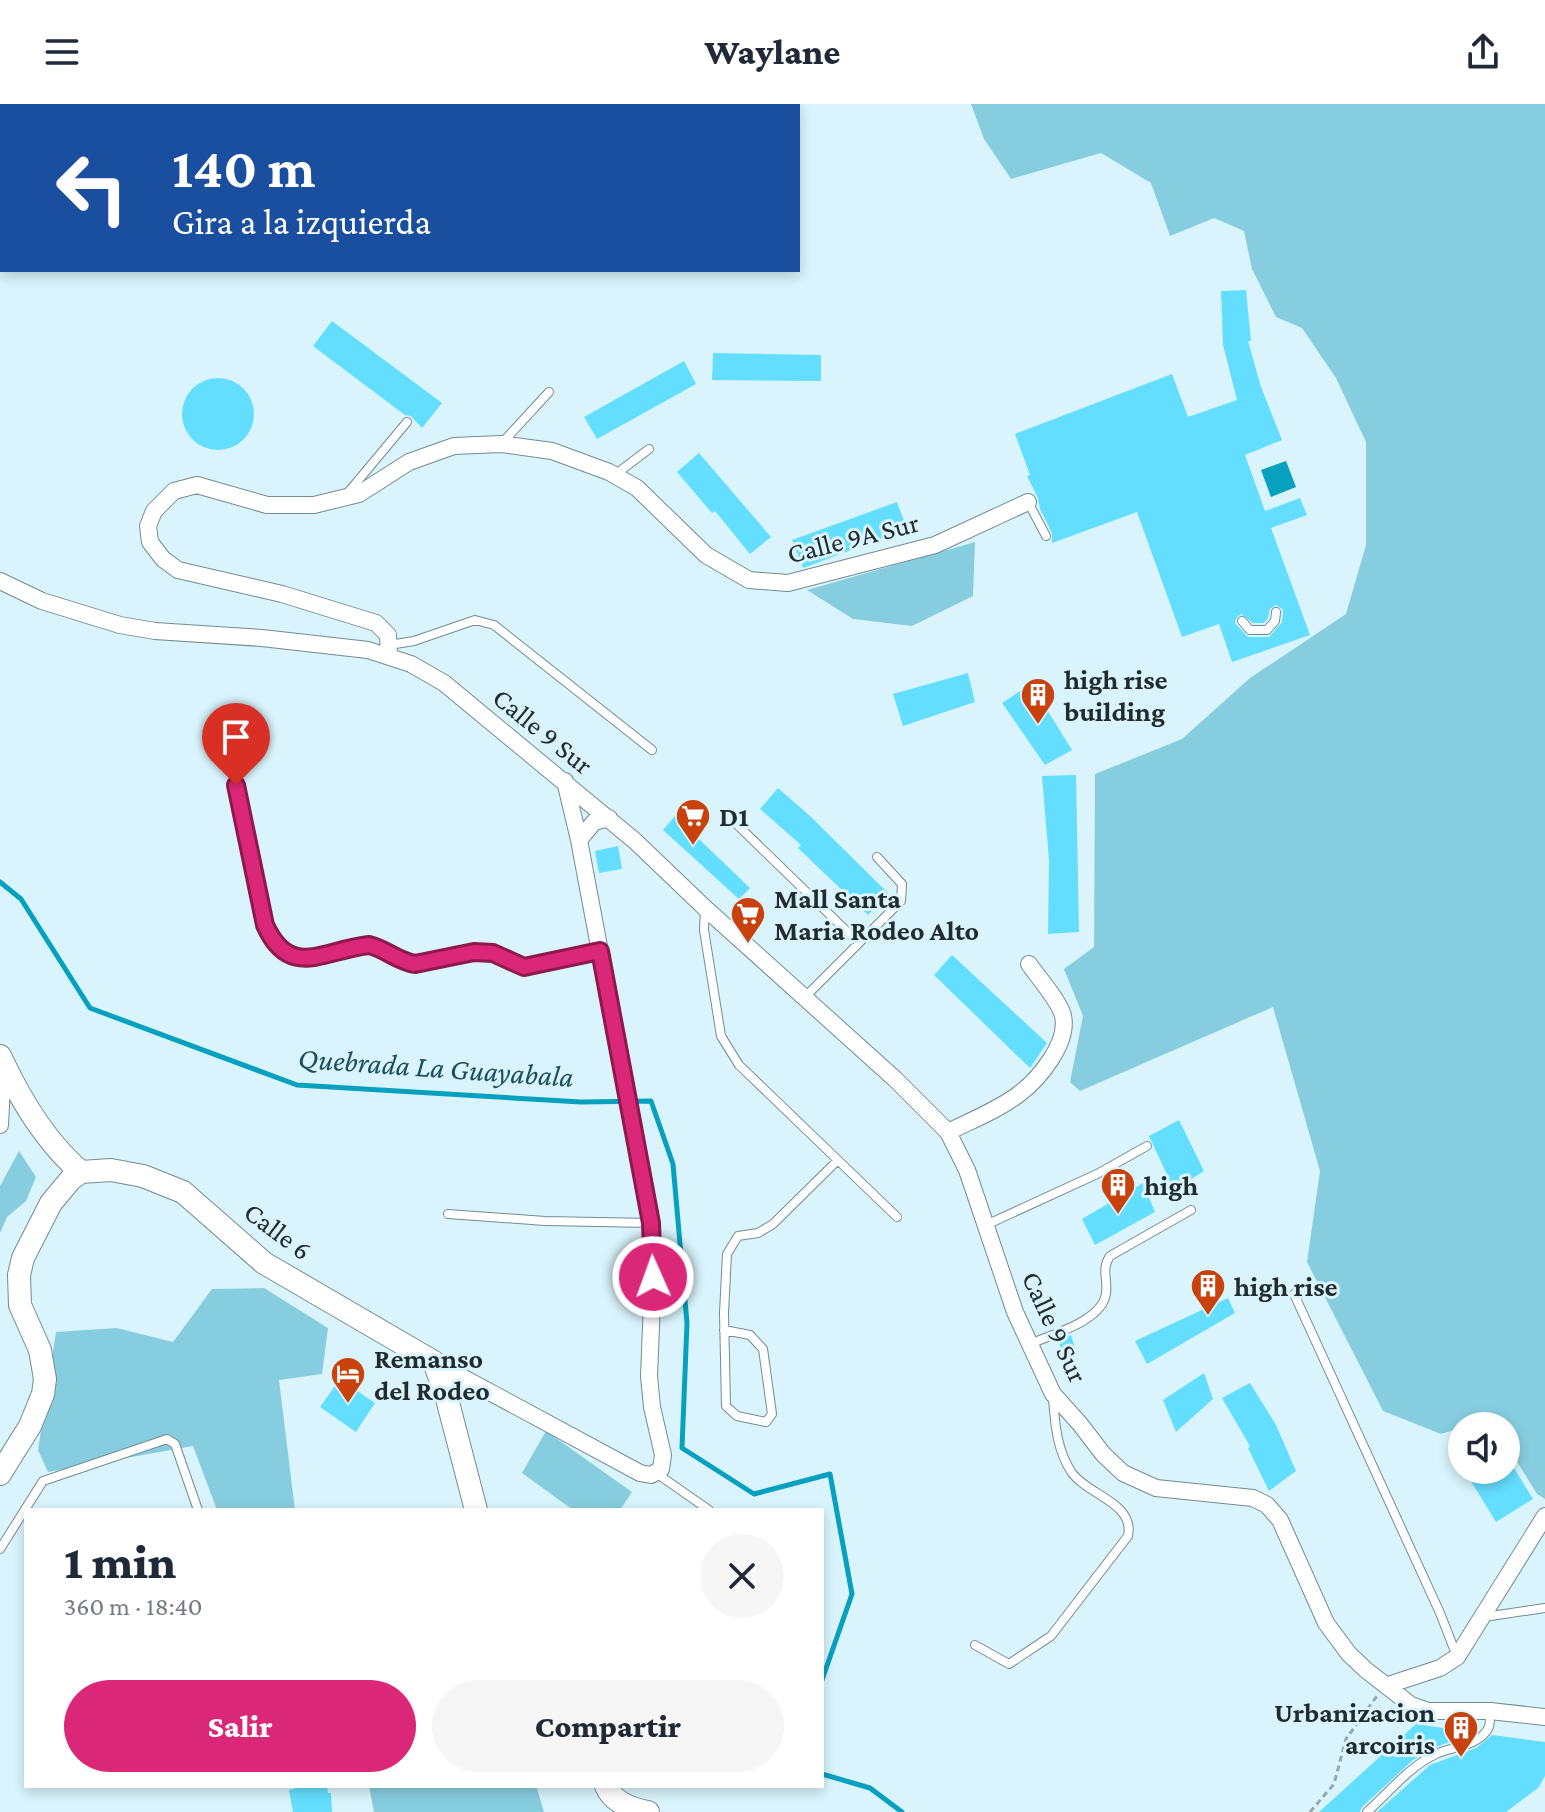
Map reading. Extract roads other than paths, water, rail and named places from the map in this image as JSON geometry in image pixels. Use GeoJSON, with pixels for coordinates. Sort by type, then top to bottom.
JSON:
{"type":"FeatureCollection","features":[{"type":"Feature","properties":{"kind":"street","name":"Calle 9A Sur"},"geometry":{"type":"LineString","coordinates":[[389,650],[385,629],[376,623],[282,594],[178,570],[154,550],[148,537],[148,526],[157,507],[174,491],[189,486],[204,487],[243,500],[275,506],[314,505],[359,494],[409,462],[454,446],[501,444],[552,451],[615,475],[637,488],[706,555],[749,580],[788,583],[935,545],[1028,502]]}},
{"type":"Feature","properties":{"kind":"street","name":"Calle 9 Sur"},"geometry":{"type":"LineString","coordinates":[[0,581],[42,601],[120,625],[155,631],[389,650],[444,683],[609,818],[948,1132],[967,1170],[1015,1312],[1053,1394],[1123,1473],[1139,1482],[1176,1492],[1253,1498],[1267,1505],[1280,1520],[1326,1623],[1349,1654],[1411,1705],[1428,1711],[1490,1711],[1545,1717]]}},
{"type":"Feature","properties":{"kind":"street"},"geometry":{"type":"LineString","coordinates":[[565,781],[579,840],[651,1223],[650,1385],[663,1464],[654,1474]]}},
{"type":"Feature","properties":{"kind":"street"},"geometry":{"type":"LineString","coordinates":[[579,840],[594,822],[609,818]]}},
{"type":"Feature","properties":{"kind":"street"},"geometry":{"type":"LineString","coordinates":[[948,1132],[1022,1092],[1060,1046],[1064,1030],[1063,1014],[1029,964]]}},
{"type":"Feature","properties":{"kind":"street"},"geometry":{"type":"LineString","coordinates":[[0,1125],[1,1059]]}},
{"type":"Feature","properties":{"kind":"street"},"geometry":{"type":"LineString","coordinates":[[0,1474],[30,1426],[43,1394],[45,1379],[40,1350],[20,1305],[19,1275],[23,1258],[51,1203],[60,1190],[81,1172],[55,1148],[1,1059]]}},
{"type":"Feature","properties":{"kind":"street","name":"Calle 6"},"geometry":{"type":"LineString","coordinates":[[81,1172],[123,1171],[176,1188],[264,1263],[434,1362],[640,1473],[654,1474]]}},
{"type":"Feature","properties":{"kind":"street"},"geometry":{"type":"LineString","coordinates":[[434,1362],[446,1395],[475,1508]]}},
{"type":"Feature","properties":{"kind":"street"},"geometry":{"type":"LineString","coordinates":[[1388,1685],[1440,1668],[1457,1657],[1545,1516]]}},
{"type":"Feature","properties":{"kind":"street"},"geometry":{"type":"LineString","coordinates":[[607,1798],[648,1812]]}},
{"type":"Feature","properties":{"kind":"lane"},"geometry":{"type":"LineString","coordinates":[[501,444],[549,392]]}},
{"type":"Feature","properties":{"kind":"lane"},"geometry":{"type":"LineString","coordinates":[[343,498],[407,422]]}},
{"type":"Feature","properties":{"kind":"lane"},"geometry":{"type":"LineString","coordinates":[[615,475],[649,449]]}},
{"type":"Feature","properties":{"kind":"lane"},"geometry":{"type":"LineString","coordinates":[[1028,502],[1046,536]]}},
{"type":"Feature","properties":{"kind":"lane"},"geometry":{"type":"LineString","coordinates":[[1242,621],[1250,630],[1267,630],[1275,621],[1276,612]]}},
{"type":"Feature","properties":{"kind":"lane"},"geometry":{"type":"LineString","coordinates":[[389,650],[475,620],[494,625],[652,750]]}},
{"type":"Feature","properties":{"kind":"lane"},"geometry":{"type":"LineString","coordinates":[[231,756],[265,925],[272,942],[283,953],[295,958],[369,945],[379,947],[405,963],[415,964],[474,952],[493,953],[524,967],[600,951]]}},
{"type":"Feature","properties":{"kind":"lane"},"geometry":{"type":"LineString","coordinates":[[724,812],[859,943]]}},
{"type":"Feature","properties":{"kind":"lane"},"geometry":{"type":"LineString","coordinates":[[805,997],[901,901],[902,884],[877,857]]}},
{"type":"Feature","properties":{"kind":"lane"},"geometry":{"type":"LineString","coordinates":[[705,908],[704,930],[718,1021],[729,1052],[897,1217]]}},
{"type":"Feature","properties":{"kind":"lane"},"geometry":{"type":"LineString","coordinates":[[986,1225],[1097,1174],[1147,1146]]}},
{"type":"Feature","properties":{"kind":"lane"},"geometry":{"type":"LineString","coordinates":[[724,1330],[750,1335],[763,1349],[772,1414],[766,1422],[737,1416],[726,1406],[724,1330],[727,1254],[738,1236],[758,1233],[773,1224],[837,1161]]}},
{"type":"Feature","properties":{"kind":"lane"},"geometry":{"type":"LineString","coordinates":[[1030,1344],[1081,1322],[1099,1309],[1106,1294],[1104,1272],[1110,1256],[1191,1210]]}},
{"type":"Feature","properties":{"kind":"lane"},"geometry":{"type":"LineString","coordinates":[[448,1214],[545,1221],[651,1223]]}},
{"type":"Feature","properties":{"kind":"lane"},"geometry":{"type":"LineString","coordinates":[[1294,1294],[1440,1613],[1457,1657]]}},
{"type":"Feature","properties":{"kind":"lane"},"geometry":{"type":"LineString","coordinates":[[975,1645],[1009,1664],[1051,1636],[1128,1536],[1130,1527],[1126,1515],[1083,1485],[1065,1460],[1056,1433],[1053,1394]]}},
{"type":"Feature","properties":{"kind":"lane"},"geometry":{"type":"LineString","coordinates":[[26,1508],[43,1481],[167,1439],[175,1444],[197,1508]]}},
{"type":"Feature","properties":{"kind":"lane"},"geometry":{"type":"LineString","coordinates":[[654,1474],[706,1508]]}},
{"type":"Feature","properties":{"kind":"lane"},"geometry":{"type":"LineString","coordinates":[[0,1549],[24,1511]]}},
{"type":"Feature","properties":{"kind":"lane"},"geometry":{"type":"LineString","coordinates":[[1484,1617],[1545,1608]]}},
{"type":"Feature","properties":{"kind":"lane"},"geometry":{"type":"LineString","coordinates":[[1367,1812],[1416,1767],[1434,1755],[1470,1743],[1484,1734],[1490,1725],[1490,1711]]}},
{"type":"Feature","properties":{"kind":"waterway","name":"Quebrada La Guayabala"},"geometry":{"type":"LineString","coordinates":[[0,882],[21,899],[90,1008],[297,1085],[581,1102],[651,1101],[673,1164],[687,1323],[682,1448],[754,1494],[830,1474],[852,1594],[824,1674]]}},
{"type":"Feature","properties":{"kind":"waterway","name":"Quebrada La Guayabala"},"geometry":{"type":"LineString","coordinates":[[824,1775],[870,1788],[902,1812]]}},
{"type":"Feature","properties":{"kind":"place","name":"high rise building"},"geometry":{"type":"Point","coordinates":[1038,726]}},
{"type":"Feature","properties":{"kind":"place","name":"D1"},"geometry":{"type":"Point","coordinates":[693,847]}},
{"type":"Feature","properties":{"kind":"place","name":"Mall Santa Maria Rodeo Alto"},"geometry":{"type":"Point","coordinates":[748,945]}},
{"type":"Feature","properties":{"kind":"place","name":"high"},"geometry":{"type":"Point","coordinates":[1118,1216]}},
{"type":"Feature","properties":{"kind":"place","name":"high rise"},"geometry":{"type":"Point","coordinates":[1208,1317]}},
{"type":"Feature","properties":{"kind":"place","name":"Remanso del Rodeo"},"geometry":{"type":"Point","coordinates":[348,1405]}},
{"type":"Feature","properties":{"kind":"place","name":"Urbanizacion arcoiris"},"geometry":{"type":"Point","coordinates":[1461,1759]}}]}
